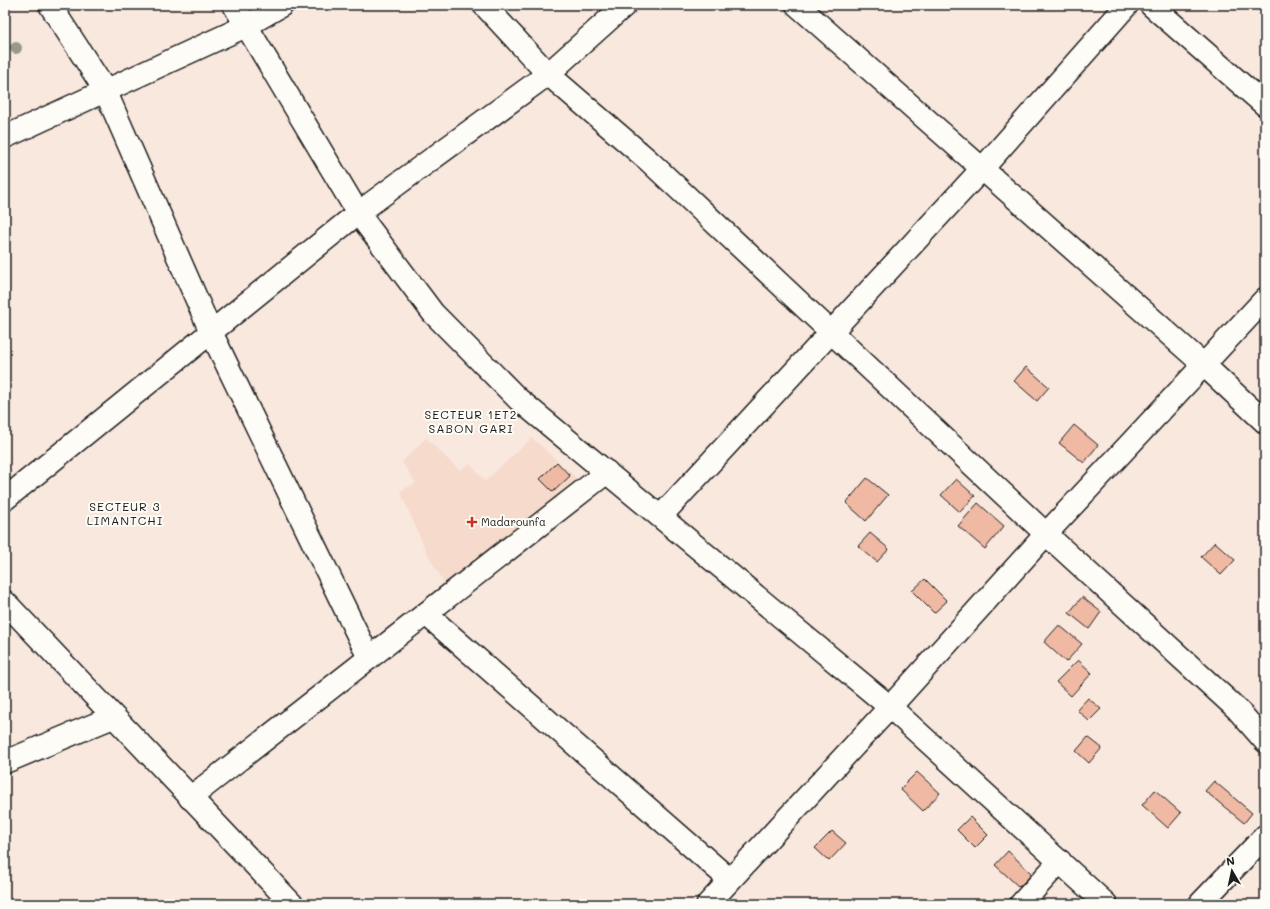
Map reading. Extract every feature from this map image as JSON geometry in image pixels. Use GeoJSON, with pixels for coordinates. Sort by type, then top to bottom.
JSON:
{"type":"FeatureCollection","features":[{"type":"Feature","properties":{"kind":"street"},"geometry":{"type":"LineString","coordinates":[[50,5],[105,90],[211,332],[368,658]]}},
{"type":"Feature","properties":{"kind":"street"},"geometry":{"type":"LineString","coordinates":[[234,5],[358,213],[433,313],[518,399],[890,707],[1106,904]]}},
{"type":"Feature","properties":{"kind":"street"},"geometry":{"type":"LineString","coordinates":[[5,137],[246,26],[282,5]]}},
{"type":"Feature","properties":{"kind":"street"},"geometry":{"type":"LineString","coordinates":[[484,5],[548,74],[649,161],[830,333],[1237,709],[1265,741]]}},
{"type":"Feature","properties":{"kind":"street"},"geometry":{"type":"LineString","coordinates":[[5,499],[358,213],[548,74],[625,5]]}},
{"type":"Feature","properties":{"kind":"street"},"geometry":{"type":"LineString","coordinates":[[797,5],[1204,365],[1265,422]]}},
{"type":"Feature","properties":{"kind":"street"},"geometry":{"type":"LineString","coordinates":[[661,516],[982,169],[1127,5]]}},
{"type":"Feature","properties":{"kind":"street"},"geometry":{"type":"LineString","coordinates":[[1151,5],[1265,105]]}},
{"type":"Feature","properties":{"kind":"street"},"geometry":{"type":"LineString","coordinates":[[708,904],[890,707],[1046,534],[1265,299]]}},
{"type":"Feature","properties":{"kind":"street"},"geometry":{"type":"LineString","coordinates":[[190,798],[607,472]]}},
{"type":"Feature","properties":{"kind":"street"},"geometry":{"type":"LineString","coordinates":[[5,602],[292,904]]}},
{"type":"Feature","properties":{"kind":"street"},"geometry":{"type":"LineString","coordinates":[[426,614],[730,880]]}},
{"type":"Feature","properties":{"kind":"street"},"geometry":{"type":"LineString","coordinates":[[5,762],[113,717]]}},
{"type":"Feature","properties":{"kind":"street"},"geometry":{"type":"LineString","coordinates":[[1200,904],[1265,836]]}},
{"type":"Feature","properties":{"kind":"street"},"geometry":{"type":"LineString","coordinates":[[1021,904],[1060,861]]}},
{"type":"Feature","properties":{"kind":"shaded area","name":"Madarounfa"},"geometry":{"type":"Polygon","coordinates":[[[426,438],[459,470],[470,464],[485,481],[532,438],[582,483],[446,586],[427,553],[400,491],[416,483],[402,462],[426,438]]]}},
{"type":"Feature","properties":{"kind":"building"},"geometry":{"type":"Polygon","coordinates":[[[1026,367],[1049,387],[1037,401],[1014,381],[1026,367]]]}},
{"type":"Feature","properties":{"kind":"building"},"geometry":{"type":"Polygon","coordinates":[[[1074,425],[1098,445],[1084,463],[1059,443],[1074,425]]]}},
{"type":"Feature","properties":{"kind":"building"},"geometry":{"type":"Polygon","coordinates":[[[557,462],[570,476],[553,492],[540,479],[557,462]]]}},
{"type":"Feature","properties":{"kind":"building"},"geometry":{"type":"Polygon","coordinates":[[[867,478],[888,495],[866,521],[846,503],[867,478]]]}},
{"type":"Feature","properties":{"kind":"building"},"geometry":{"type":"Polygon","coordinates":[[[956,479],[975,496],[960,512],[941,495],[956,479]]]}},
{"type":"Feature","properties":{"kind":"building"},"geometry":{"type":"Polygon","coordinates":[[[978,503],[1004,526],[985,549],[958,526],[978,503]]]}},
{"type":"Feature","properties":{"kind":"building"},"geometry":{"type":"Polygon","coordinates":[[[870,533],[889,549],[877,562],[858,546],[870,533]]]}},
{"type":"Feature","properties":{"kind":"building"},"geometry":{"type":"Polygon","coordinates":[[[1215,542],[1235,560],[1221,575],[1201,557],[1215,542]]]}},
{"type":"Feature","properties":{"kind":"building"},"geometry":{"type":"Polygon","coordinates":[[[925,579],[947,601],[934,613],[912,591],[925,579]]]}},
{"type":"Feature","properties":{"kind":"building"},"geometry":{"type":"Polygon","coordinates":[[[1082,597],[1101,612],[1089,629],[1069,613],[1082,597]]]}},
{"type":"Feature","properties":{"kind":"building"},"geometry":{"type":"Polygon","coordinates":[[[1059,625],[1082,644],[1066,662],[1044,642],[1059,625]]]}},
{"type":"Feature","properties":{"kind":"building"},"geometry":{"type":"Polygon","coordinates":[[[1078,660],[1092,673],[1071,696],[1056,682],[1078,660]]]}},
{"type":"Feature","properties":{"kind":"building"},"geometry":{"type":"Polygon","coordinates":[[[1088,698],[1101,709],[1089,721],[1077,710],[1088,698]]]}},
{"type":"Feature","properties":{"kind":"building"},"geometry":{"type":"Polygon","coordinates":[[[1088,737],[1102,748],[1089,763],[1076,751],[1088,737]]]}},
{"type":"Feature","properties":{"kind":"building"},"geometry":{"type":"Polygon","coordinates":[[[917,772],[940,793],[923,811],[900,789],[917,772]]]}},
{"type":"Feature","properties":{"kind":"building"},"geometry":{"type":"Polygon","coordinates":[[[1214,781],[1252,813],[1244,823],[1205,791],[1214,781]]]}},
{"type":"Feature","properties":{"kind":"building"},"geometry":{"type":"Polygon","coordinates":[[[1155,790],[1181,813],[1168,828],[1142,805],[1155,790]]]}},
{"type":"Feature","properties":{"kind":"building"},"geometry":{"type":"Polygon","coordinates":[[[970,817],[988,835],[975,848],[957,830],[970,817]]]}},
{"type":"Feature","properties":{"kind":"building"},"geometry":{"type":"Polygon","coordinates":[[[832,831],[846,843],[829,861],[815,848],[832,831]]]}},
{"type":"Feature","properties":{"kind":"building"},"geometry":{"type":"Polygon","coordinates":[[[1008,851],[1032,874],[1019,887],[995,865],[1008,851]]]}},
{"type":"Feature","properties":{"kind":"place","name":"Madarounfa"},"geometry":{"type":"Point","coordinates":[472,522]}},
{"type":"Feature","properties":{"kind":"district","name":"SECTEUR 1ET2 SABON GARI"},"geometry":{"type":"Point","coordinates":[471,422]}},
{"type":"Feature","properties":{"kind":"district","name":"SECTEUR 3 LIMANTCHI"},"geometry":{"type":"Point","coordinates":[125,514]}}]}
